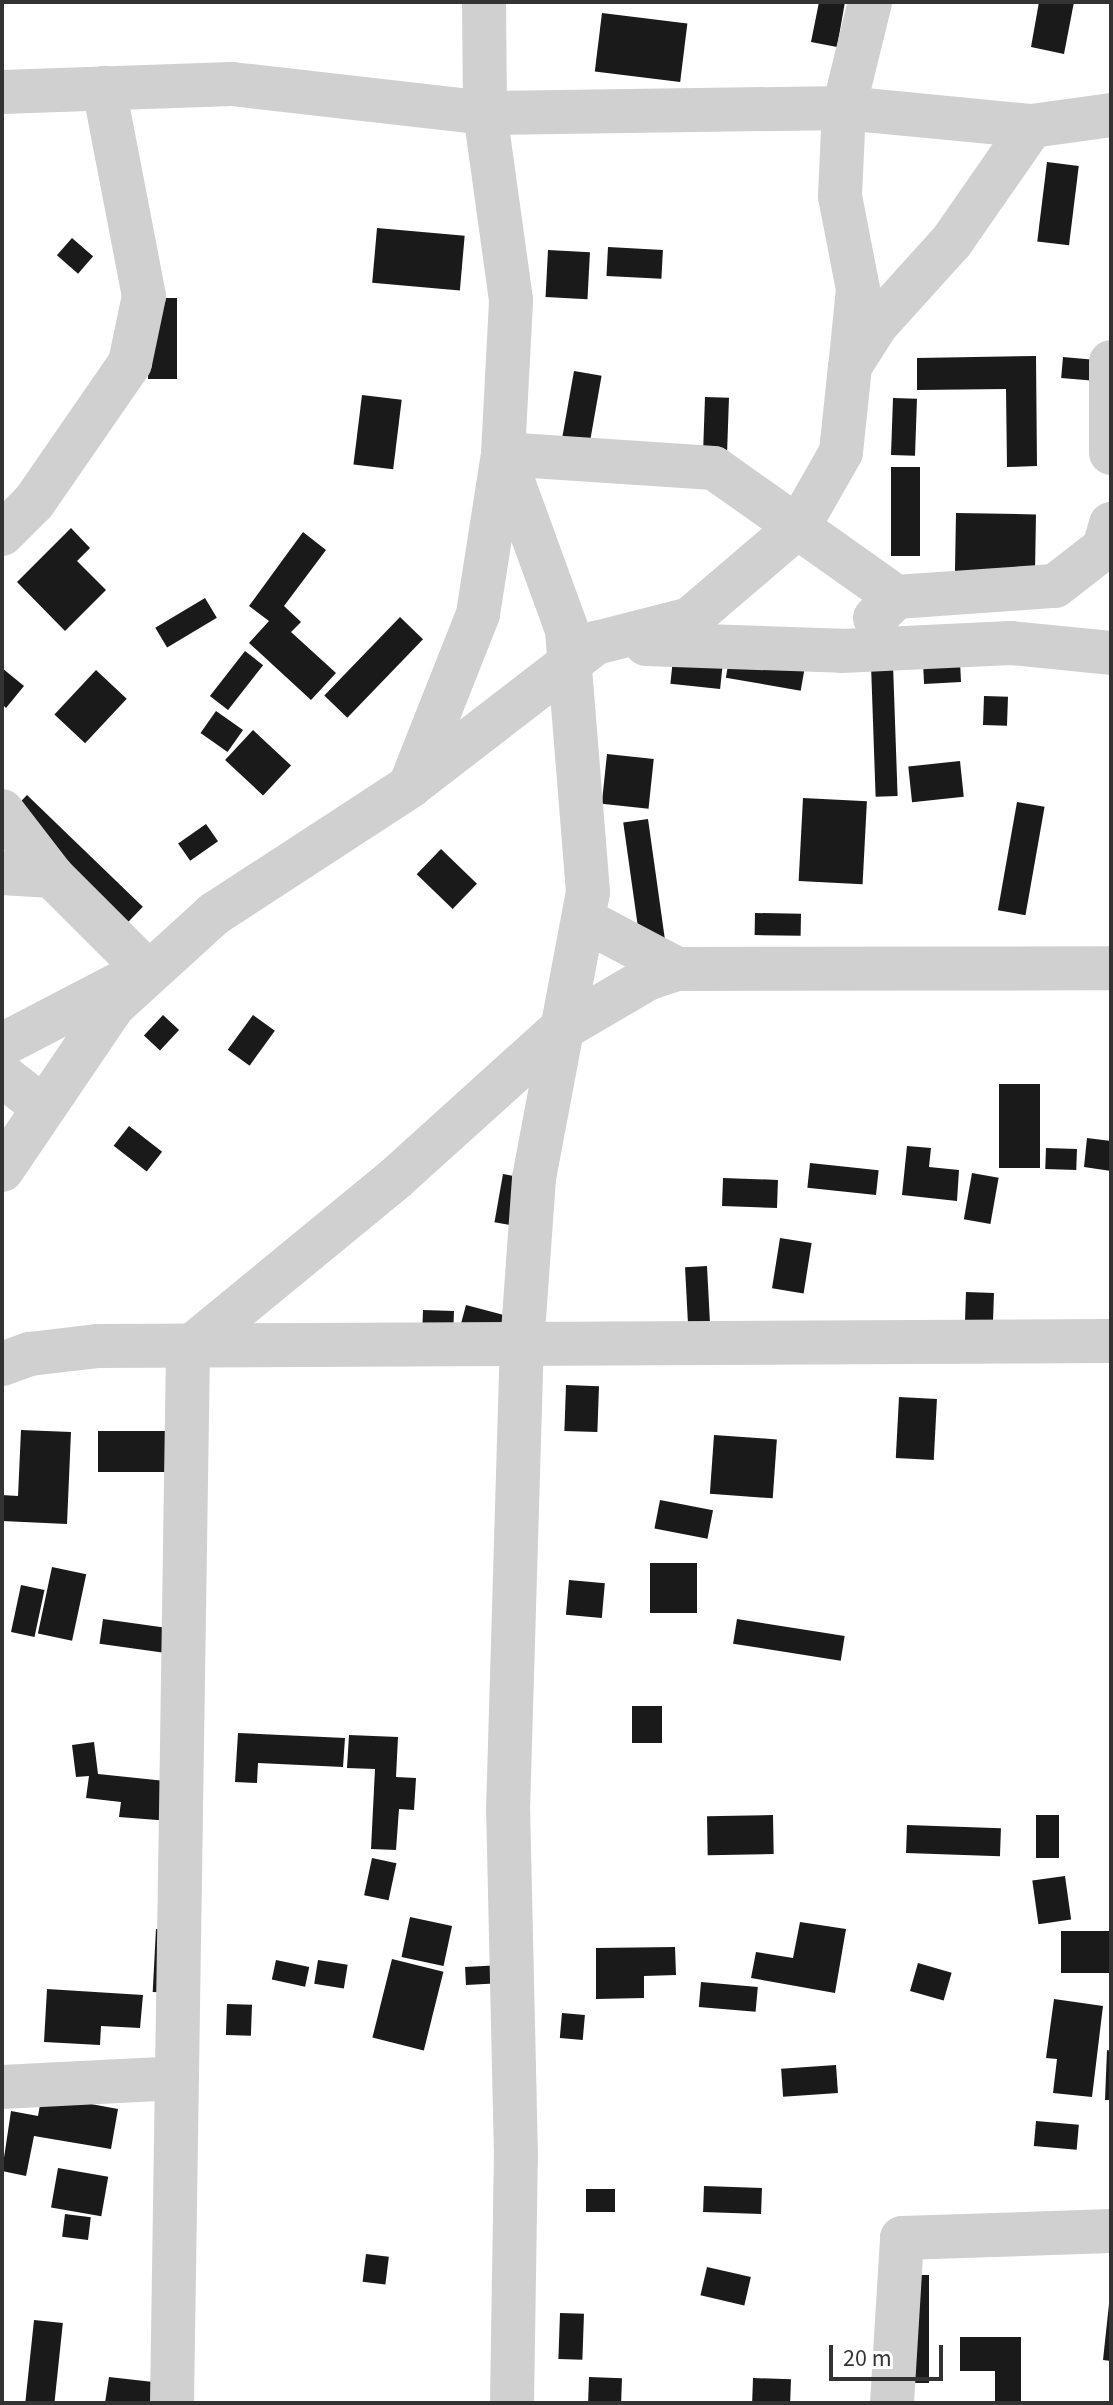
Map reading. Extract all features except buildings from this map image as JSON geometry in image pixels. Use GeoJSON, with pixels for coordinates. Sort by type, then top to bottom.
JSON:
{"type":"FeatureCollection","features":[{"type":"Feature","properties":{"kind":"street"},"geometry":{"type":"LineString","coordinates":[[410,786],[478,614],[503,454],[511,300],[485,113],[484,2]]}},
{"type":"Feature","properties":{"kind":"street"},"geometry":{"type":"LineString","coordinates":[[2,1170],[113,1006],[146,970],[214,914],[410,786],[583,655],[690,619],[799,526],[841,452],[858,289],[840,196],[844,108],[870,2]]}},
{"type":"Feature","properties":{"kind":"street"},"geometry":{"type":"LineString","coordinates":[[2,92],[232,84],[485,113],[844,108],[1032,126],[1111,115]]}},
{"type":"Feature","properties":{"kind":"street"},"geometry":{"type":"LineString","coordinates":[[2,534],[34,502],[130,363],[144,296],[104,88]]}},
{"type":"Feature","properties":{"kind":"street"},"geometry":{"type":"LineString","coordinates":[[850,366],[877,324],[952,241],[1032,126]]}},
{"type":"Feature","properties":{"kind":"street"},"geometry":{"type":"LineString","coordinates":[[1111,362],[1111,453]]}},
{"type":"Feature","properties":{"kind":"street"},"geometry":{"type":"LineString","coordinates":[[503,454],[714,468],[896,597]]}},
{"type":"Feature","properties":{"kind":"street"},"geometry":{"type":"LineString","coordinates":[[503,454],[567,630],[583,655],[588,892],[586,921],[560,1030],[534,1178],[522,1346],[508,1811],[516,2157],[512,2403]]}},
{"type":"Feature","properties":{"kind":"street"},"geometry":{"type":"LineString","coordinates":[[1011,643],[1055,586],[1104,548],[1111,524]]}},
{"type":"Feature","properties":{"kind":"street"},"geometry":{"type":"LineString","coordinates":[[842,651],[896,597],[940,591],[1055,586]]}},
{"type":"Feature","properties":{"kind":"street"},"geometry":{"type":"LineString","coordinates":[[940,591],[1011,643]]}},
{"type":"Feature","properties":{"kind":"street"},"geometry":{"type":"LineString","coordinates":[[583,655],[842,651],[1011,643],[1111,653]]}},
{"type":"Feature","properties":{"kind":"street"},"geometry":{"type":"LineString","coordinates":[[2,811],[52,876],[146,970]]}},
{"type":"Feature","properties":{"kind":"street"},"geometry":{"type":"LineString","coordinates":[[2,873],[52,876]]}},
{"type":"Feature","properties":{"kind":"street"},"geometry":{"type":"LineString","coordinates":[[586,921],[677,969]]}},
{"type":"Feature","properties":{"kind":"street"},"geometry":{"type":"LineString","coordinates":[[172,2403],[188,1349],[396,1178],[560,1030],[649,978],[677,969],[1111,968]]}},
{"type":"Feature","properties":{"kind":"street"},"geometry":{"type":"LineString","coordinates":[[2,1045],[146,970]]}},
{"type":"Feature","properties":{"kind":"street"},"geometry":{"type":"LineString","coordinates":[[2,1075],[44,1108]]}},
{"type":"Feature","properties":{"kind":"street"},"geometry":{"type":"LineString","coordinates":[[2,1364],[30,1354],[97,1346],[188,1349],[1111,1341]]}},
{"type":"Feature","properties":{"kind":"street"},"geometry":{"type":"LineString","coordinates":[[2,2087],[177,2078]]}},
{"type":"Feature","properties":{"kind":"street"},"geometry":{"type":"LineString","coordinates":[[892,2403],[902,2238],[1111,2231]]}}]}
